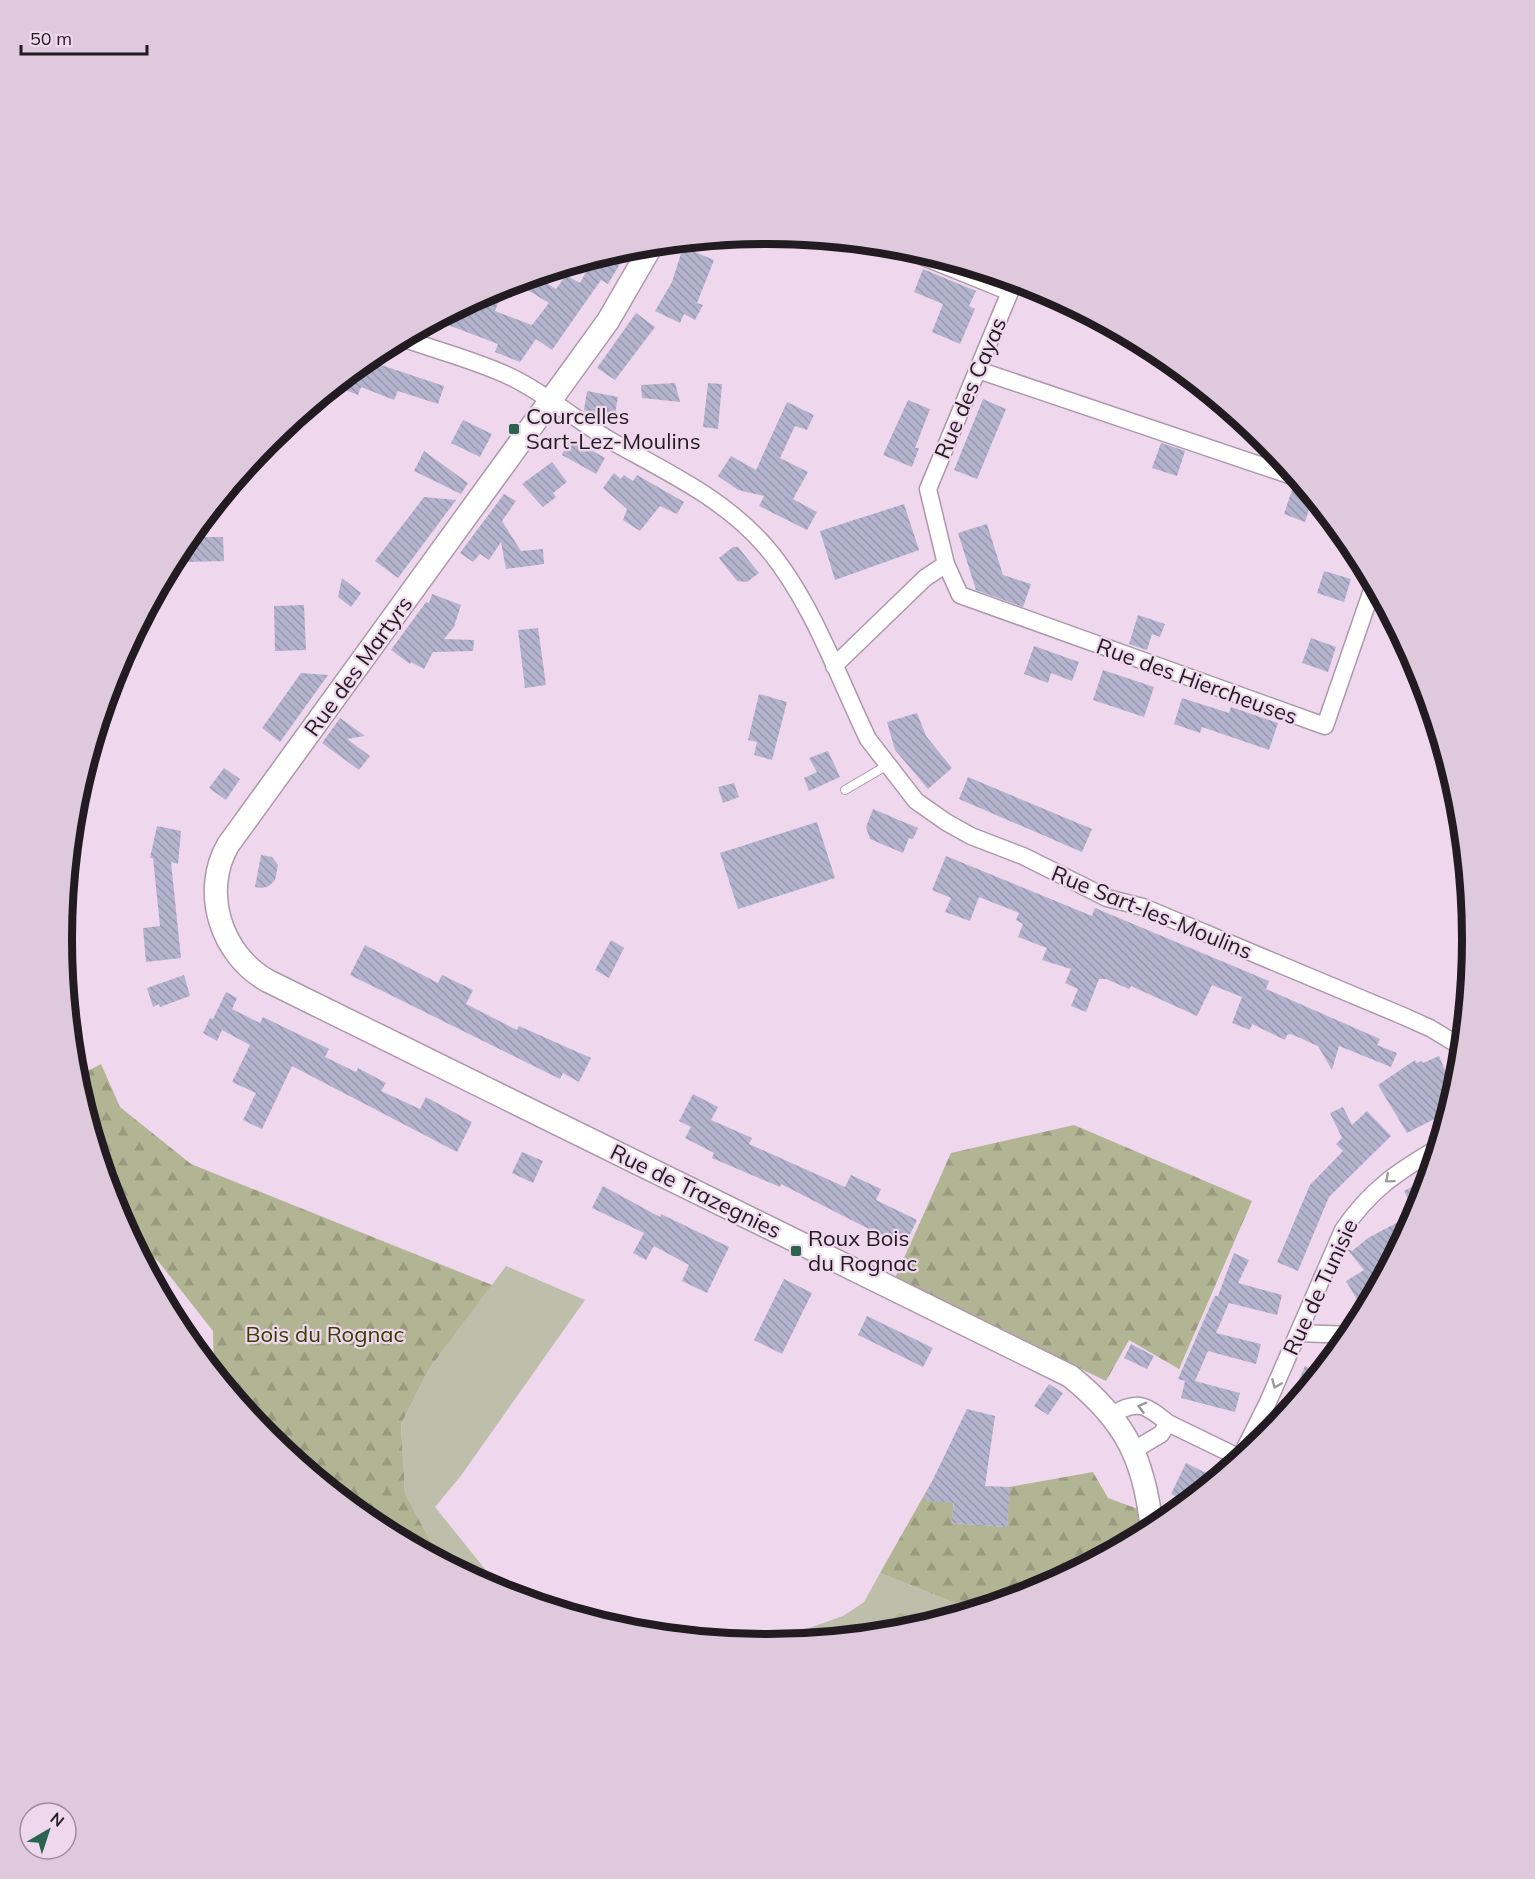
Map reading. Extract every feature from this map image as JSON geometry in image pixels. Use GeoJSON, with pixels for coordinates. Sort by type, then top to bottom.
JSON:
{"type":"FeatureCollection","features":[{"type":"Feature","properties":{"kind":"main road","name":"Rue des Martyrs"},"geometry":{"type":"LineString","coordinates":[[232,946],[221,925],[215,895],[217,871],[228,844],[608,321],[646,255]]}},
{"type":"Feature","properties":{"kind":"main road","name":"Rue de Trazegnies"},"geometry":{"type":"LineString","coordinates":[[232,946],[256,974],[283,989],[1058,1368],[1088,1391],[1112,1415],[1134,1450],[1147,1491],[1151,1520]]}},
{"type":"Feature","properties":{"kind":"street","name":"Rue des Cayas"},"geometry":{"type":"LineString","coordinates":[[946,564],[928,489],[1010,292],[963,273]]}},
{"type":"Feature","properties":{"kind":"street","name":"Rue Sart-les-Moulins"},"geometry":{"type":"LineString","coordinates":[[412,342],[512,378],[550,400],[586,426],[698,489],[739,519],[767,547],[789,579],[834,666],[868,739],[886,766],[916,801],[945,822],[971,836],[1023,856],[1107,898],[1143,908],[1421,1024],[1455,1043]]}},
{"type":"Feature","properties":{"kind":"street"},"geometry":{"type":"LineString","coordinates":[[978,370],[1282,473]]}},
{"type":"Feature","properties":{"kind":"street"},"geometry":{"type":"LineString","coordinates":[[834,666],[925,578],[946,564]]}},
{"type":"Feature","properties":{"kind":"street","name":"Rue des Hiercheuses"},"geometry":{"type":"LineString","coordinates":[[946,564],[960,596],[1325,726],[1371,593]]}},
{"type":"Feature","properties":{"kind":"street","name":"Rue de Tunisie"},"geometry":{"type":"LineString","coordinates":[[1249,1440],[1342,1230],[1359,1206],[1396,1173],[1429,1153]]}},
{"type":"Feature","properties":{"kind":"street"},"geometry":{"type":"LineString","coordinates":[[1298,1333],[1340,1335]]}},
{"type":"Feature","properties":{"kind":"street"},"geometry":{"type":"LineString","coordinates":[[1112,1415],[1131,1404],[1140,1405],[1153,1411],[1168,1423],[1234,1455]]}},
{"type":"Feature","properties":{"kind":"street"},"geometry":{"type":"LineString","coordinates":[[1134,1450],[1161,1434],[1168,1423]]}},
{"type":"Feature","properties":{"kind":"lane"},"geometry":{"type":"LineString","coordinates":[[845,790],[886,766]]}},
{"type":"Feature","properties":{"kind":"green space","name":"Bois du Rognac"},"geometry":{"type":"Polygon","coordinates":[[[101,1064],[120,1107],[191,1164],[492,1285],[429,1369],[401,1424],[405,1493],[435,1550],[381,1518],[309,1462],[245,1398],[216,1363],[214,1360],[213,1331],[158,1261],[148,1254],[125,1206],[109,1163],[85,1073],[101,1064]]]}},
{"type":"Feature","properties":{"kind":"green space"},"geometry":{"type":"Polygon","coordinates":[[[1074,1125],[1252,1201],[1179,1369],[1129,1340],[1106,1381],[895,1278],[951,1153],[1074,1125]]]}},
{"type":"Feature","properties":{"kind":"green space"},"geometry":{"type":"Polygon","coordinates":[[[506,1266],[585,1300],[460,1477],[435,1507],[492,1578],[434,1549],[405,1493],[401,1424],[429,1369],[506,1266]]]}},
{"type":"Feature","properties":{"kind":"green space"},"geometry":{"type":"Polygon","coordinates":[[[1093,1472],[1108,1498],[1138,1509],[1140,1527],[1075,1563],[1034,1582],[963,1606],[880,1573],[931,1483],[955,1485],[952,1523],[1007,1527],[1009,1487],[1093,1472]]]}},
{"type":"Feature","properties":{"kind":"green space"},"geometry":{"type":"Polygon","coordinates":[[[880,1573],[963,1606],[917,1618],[899,1612],[886,1625],[813,1634],[791,1634],[843,1616],[864,1602],[880,1573]]]}},
{"type":"Feature","properties":{"kind":"green space"},"geometry":{"type":"Polygon","coordinates":[[[899,1612],[917,1618],[903,1622],[886,1625],[899,1612]]]}},
{"type":"Feature","properties":{"kind":"building"},"geometry":{"type":"Polygon","coordinates":[[[682,249],[687,249],[714,260],[697,303],[703,305],[695,320],[684,314],[680,323],[655,311],[672,282],[682,249]]]}},
{"type":"Feature","properties":{"kind":"building"},"geometry":{"type":"Polygon","coordinates":[[[623,259],[608,284],[601,280],[552,350],[536,339],[520,362],[495,352],[498,344],[445,324],[499,298],[495,311],[532,325],[549,303],[524,288],[543,281],[556,289],[566,275],[580,283],[589,268],[623,259]]]}},
{"type":"Feature","properties":{"kind":"building"},"geometry":{"type":"Polygon","coordinates":[[[923,269],[976,291],[969,306],[975,309],[960,344],[932,332],[943,304],[914,292],[923,269]]]}},
{"type":"Feature","properties":{"kind":"building"},"geometry":{"type":"Polygon","coordinates":[[[636,313],[655,327],[615,380],[597,368],[636,313]]]}},
{"type":"Feature","properties":{"kind":"building"},"geometry":{"type":"Polygon","coordinates":[[[377,364],[444,386],[438,404],[398,391],[394,400],[361,387],[358,395],[343,389],[377,364]]]}},
{"type":"Feature","properties":{"kind":"building"},"geometry":{"type":"Polygon","coordinates":[[[675,383],[680,402],[642,398],[641,385],[675,383]]]}},
{"type":"Feature","properties":{"kind":"building"},"geometry":{"type":"Polygon","coordinates":[[[708,383],[722,384],[718,429],[703,427],[708,383]]]}},
{"type":"Feature","properties":{"kind":"building"},"geometry":{"type":"Polygon","coordinates":[[[587,391],[618,397],[613,425],[584,410],[587,391]]]}},
{"type":"Feature","properties":{"kind":"building"},"geometry":{"type":"Polygon","coordinates":[[[983,399],[1006,409],[977,479],[954,470],[983,399]]]}},
{"type":"Feature","properties":{"kind":"building"},"geometry":{"type":"Polygon","coordinates":[[[908,400],[930,409],[915,448],[919,448],[912,467],[883,455],[908,400]]]}},
{"type":"Feature","properties":{"kind":"building"},"geometry":{"type":"Polygon","coordinates":[[[787,402],[814,415],[807,430],[795,426],[780,458],[808,472],[793,499],[817,512],[807,530],[759,506],[764,496],[738,490],[718,476],[731,456],[756,470],[787,402]]]}},
{"type":"Feature","properties":{"kind":"building"},"geometry":{"type":"Polygon","coordinates":[[[463,420],[492,434],[480,457],[451,443],[463,420]]]}},
{"type":"Feature","properties":{"kind":"building"},"geometry":{"type":"Polygon","coordinates":[[[570,438],[605,458],[596,474],[562,455],[570,438]]]}},
{"type":"Feature","properties":{"kind":"building"},"geometry":{"type":"Polygon","coordinates":[[[1161,443],[1185,451],[1177,476],[1152,468],[1161,443]]]}},
{"type":"Feature","properties":{"kind":"building"},"geometry":{"type":"Polygon","coordinates":[[[424,451],[468,483],[461,494],[414,471],[424,451]]]}},
{"type":"Feature","properties":{"kind":"building"},"geometry":{"type":"Polygon","coordinates":[[[552,462],[567,482],[553,493],[556,497],[543,507],[522,484],[552,462]]]}},
{"type":"Feature","properties":{"kind":"building"},"geometry":{"type":"Polygon","coordinates":[[[614,473],[621,479],[624,475],[633,481],[637,475],[684,502],[677,514],[660,506],[640,531],[623,520],[627,509],[603,488],[614,473]]]}},
{"type":"Feature","properties":{"kind":"building"},"geometry":{"type":"Polygon","coordinates":[[[1292,490],[1300,493],[1310,506],[1305,522],[1284,514],[1292,490]]]}},
{"type":"Feature","properties":{"kind":"building"},"geometry":{"type":"Polygon","coordinates":[[[504,494],[516,501],[502,521],[521,551],[543,549],[544,564],[506,569],[501,542],[489,560],[480,554],[473,562],[460,553],[504,494]]]}},
{"type":"Feature","properties":{"kind":"building"},"geometry":{"type":"Polygon","coordinates":[[[424,497],[456,500],[398,578],[375,561],[424,497]]]}},
{"type":"Feature","properties":{"kind":"building"},"geometry":{"type":"Polygon","coordinates":[[[904,504],[919,550],[835,580],[820,531],[904,504]]]}},
{"type":"Feature","properties":{"kind":"building"},"geometry":{"type":"Polygon","coordinates":[[[987,524],[1003,575],[1031,584],[1023,607],[976,590],[958,533],[987,524]]]}},
{"type":"Feature","properties":{"kind":"building"},"geometry":{"type":"Polygon","coordinates":[[[201,537],[223,537],[224,561],[185,562],[201,537]]]}},
{"type":"Feature","properties":{"kind":"building"},"geometry":{"type":"Polygon","coordinates":[[[733,547],[738,547],[759,573],[747,582],[737,581],[719,558],[733,547]]]}},
{"type":"Feature","properties":{"kind":"building"},"geometry":{"type":"Polygon","coordinates":[[[1324,571],[1351,579],[1344,602],[1317,593],[1324,571]]]}},
{"type":"Feature","properties":{"kind":"building"},"geometry":{"type":"Polygon","coordinates":[[[342,578],[361,593],[351,607],[338,597],[342,578]]]}},
{"type":"Feature","properties":{"kind":"building"},"geometry":{"type":"Polygon","coordinates":[[[432,594],[461,605],[454,627],[444,639],[474,640],[473,651],[433,652],[424,669],[411,662],[410,664],[391,650],[426,602],[429,603],[432,594]]]}},
{"type":"Feature","properties":{"kind":"building"},"geometry":{"type":"Polygon","coordinates":[[[304,605],[306,650],[275,651],[274,606],[304,605]]]}},
{"type":"Feature","properties":{"kind":"building"},"geometry":{"type":"Polygon","coordinates":[[[1138,615],[1165,624],[1160,637],[1152,634],[1147,650],[1129,644],[1138,615]]]}},
{"type":"Feature","properties":{"kind":"building"},"geometry":{"type":"Polygon","coordinates":[[[538,628],[546,685],[525,688],[518,630],[538,628]]]}},
{"type":"Feature","properties":{"kind":"building"},"geometry":{"type":"Polygon","coordinates":[[[1311,638],[1336,647],[1328,672],[1302,663],[1311,638]]]}},
{"type":"Feature","properties":{"kind":"building"},"geometry":{"type":"Polygon","coordinates":[[[1034,646],[1079,662],[1072,681],[1051,673],[1048,683],[1024,674],[1034,646]]]}},
{"type":"Feature","properties":{"kind":"building"},"geometry":{"type":"Polygon","coordinates":[[[1103,670],[1154,687],[1144,717],[1093,700],[1103,670]]]}},
{"type":"Feature","properties":{"kind":"building"},"geometry":{"type":"Polygon","coordinates":[[[301,673],[328,675],[280,742],[262,728],[301,673]]]}},
{"type":"Feature","properties":{"kind":"building"},"geometry":{"type":"Polygon","coordinates":[[[759,694],[787,702],[772,760],[754,755],[757,742],[748,740],[759,694]]]}},
{"type":"Feature","properties":{"kind":"building"},"geometry":{"type":"Polygon","coordinates":[[[1182,698],[1229,713],[1231,707],[1278,723],[1269,750],[1202,727],[1200,733],[1174,724],[1182,698]]]}},
{"type":"Feature","properties":{"kind":"building"},"geometry":{"type":"Polygon","coordinates":[[[917,713],[926,736],[952,768],[928,789],[895,750],[887,722],[917,713]]]}},
{"type":"Feature","properties":{"kind":"building"},"geometry":{"type":"Polygon","coordinates":[[[340,718],[365,736],[347,739],[370,756],[359,770],[322,743],[340,718]]]}},
{"type":"Feature","properties":{"kind":"building"},"geometry":{"type":"Polygon","coordinates":[[[828,751],[840,777],[809,791],[804,778],[817,772],[809,758],[828,751]]]}},
{"type":"Feature","properties":{"kind":"building"},"geometry":{"type":"Polygon","coordinates":[[[224,768],[240,779],[226,800],[209,788],[224,768]]]}},
{"type":"Feature","properties":{"kind":"building"},"geometry":{"type":"Polygon","coordinates":[[[968,777],[1092,829],[1082,852],[959,799],[968,777]]]}},
{"type":"Feature","properties":{"kind":"building"},"geometry":{"type":"Polygon","coordinates":[[[734,783],[739,797],[723,803],[718,787],[734,783]]]}},
{"type":"Feature","properties":{"kind":"building"},"geometry":{"type":"Polygon","coordinates":[[[873,809],[918,828],[913,839],[909,838],[903,853],[870,839],[866,827],[873,809]]]}},
{"type":"Feature","properties":{"kind":"building"},"geometry":{"type":"Polygon","coordinates":[[[817,822],[835,878],[738,909],[720,853],[817,822]]]}},
{"type":"Feature","properties":{"kind":"building"},"geometry":{"type":"Polygon","coordinates":[[[157,826],[181,831],[178,864],[171,862],[181,958],[146,962],[143,928],[160,926],[153,858],[150,858],[157,826]]]}},
{"type":"Feature","properties":{"kind":"building"},"geometry":{"type":"Polygon","coordinates":[[[261,855],[272,857],[278,865],[275,880],[269,886],[262,888],[255,887],[261,855]]]}},
{"type":"Feature","properties":{"kind":"building"},"geometry":{"type":"Polygon","coordinates":[[[946,856],[1092,916],[1095,908],[1269,981],[1266,989],[1380,1039],[1377,1045],[1397,1053],[1391,1067],[1339,1046],[1332,1070],[1318,1046],[1291,1034],[1287,1035],[1285,1040],[1252,1024],[1250,1030],[1232,1023],[1242,997],[1212,985],[1197,1016],[1131,986],[1129,989],[1106,979],[1099,979],[1086,1012],[1071,1006],[1078,989],[1065,983],[1071,969],[1042,960],[1047,948],[1018,937],[1023,924],[1016,920],[1019,913],[979,897],[970,921],[945,912],[951,898],[932,890],[946,856]]]}},
{"type":"Feature","properties":{"kind":"building"},"geometry":{"type":"Polygon","coordinates":[[[611,940],[624,948],[609,978],[595,970],[611,940]]]}},
{"type":"Feature","properties":{"kind":"building"},"geometry":{"type":"Polygon","coordinates":[[[365,945],[438,983],[442,975],[473,990],[466,1004],[517,1030],[519,1026],[591,1058],[579,1082],[563,1073],[560,1079],[350,975],[365,945]]]}},
{"type":"Feature","properties":{"kind":"building"},"geometry":{"type":"Polygon","coordinates":[[[184,975],[190,996],[160,1007],[159,1004],[153,1007],[147,988],[184,975]]]}},
{"type":"Feature","properties":{"kind":"building"},"geometry":{"type":"Polygon","coordinates":[[[226,992],[237,998],[232,1009],[260,1023],[263,1017],[329,1049],[325,1057],[356,1072],[358,1068],[386,1083],[381,1091],[420,1109],[426,1097],[472,1122],[457,1152],[292,1066],[262,1129],[243,1120],[256,1093],[232,1082],[250,1045],[222,1030],[217,1041],[203,1033],[210,1018],[213,1019],[226,992]]]}},
{"type":"Feature","properties":{"kind":"building"},"geometry":{"type":"Polygon","coordinates":[[[1439,1056],[1449,1080],[1440,1116],[1407,1133],[1378,1085],[1415,1060],[1416,1063],[1421,1061],[1423,1063],[1439,1056]]]}},
{"type":"Feature","properties":{"kind":"building"},"geometry":{"type":"Polygon","coordinates":[[[693,1094],[718,1107],[711,1120],[752,1138],[749,1144],[845,1187],[851,1175],[881,1189],[876,1200],[917,1220],[904,1247],[781,1184],[780,1187],[712,1158],[714,1153],[685,1138],[691,1127],[679,1121],[693,1094]]]}},
{"type":"Feature","properties":{"kind":"building"},"geometry":{"type":"Polygon","coordinates":[[[1343,1107],[1352,1125],[1367,1111],[1391,1136],[1329,1197],[1298,1271],[1277,1262],[1310,1185],[1343,1151],[1336,1144],[1342,1138],[1330,1113],[1343,1107]]]}},
{"type":"Feature","properties":{"kind":"building"},"geometry":{"type":"Polygon","coordinates":[[[522,1152],[543,1161],[533,1183],[512,1173],[522,1152]]]}},
{"type":"Feature","properties":{"kind":"building"},"geometry":{"type":"Polygon","coordinates":[[[1418,1184],[1411,1204],[1404,1191],[1418,1184]]]}},
{"type":"Feature","properties":{"kind":"building"},"geometry":{"type":"Polygon","coordinates":[[[603,1186],[660,1217],[661,1214],[729,1247],[707,1293],[682,1281],[689,1265],[654,1246],[646,1260],[633,1253],[644,1233],[592,1208],[603,1186]]]}},
{"type":"Feature","properties":{"kind":"building"},"geometry":{"type":"Polygon","coordinates":[[[1400,1221],[1402,1224],[1385,1258],[1376,1263],[1381,1266],[1360,1304],[1346,1281],[1364,1270],[1347,1249],[1352,1251],[1368,1238],[1400,1221]]]}},
{"type":"Feature","properties":{"kind":"building"},"geometry":{"type":"Polygon","coordinates":[[[1234,1253],[1249,1260],[1238,1283],[1282,1295],[1277,1315],[1229,1303],[1216,1333],[1261,1344],[1256,1364],[1208,1351],[1195,1381],[1240,1393],[1235,1412],[1181,1398],[1185,1381],[1178,1379],[1211,1304],[1215,1296],[1218,1296],[1234,1253]]]}},
{"type":"Feature","properties":{"kind":"building"},"geometry":{"type":"Polygon","coordinates":[[[784,1279],[812,1293],[782,1354],[754,1340],[784,1279]]]}},
{"type":"Feature","properties":{"kind":"building"},"geometry":{"type":"Polygon","coordinates":[[[867,1316],[933,1348],[923,1367],[858,1335],[867,1316]]]}},
{"type":"Feature","properties":{"kind":"building"},"geometry":{"type":"Polygon","coordinates":[[[1131,1344],[1154,1356],[1147,1369],[1124,1358],[1131,1344]]]}},
{"type":"Feature","properties":{"kind":"building"},"geometry":{"type":"Polygon","coordinates":[[[1305,1366],[1313,1370],[1293,1395],[1305,1366]]]}},
{"type":"Feature","properties":{"kind":"building"},"geometry":{"type":"Polygon","coordinates":[[[1049,1384],[1063,1393],[1048,1415],[1034,1406],[1049,1384]]]}},
{"type":"Feature","properties":{"kind":"building"},"geometry":{"type":"Polygon","coordinates":[[[967,1409],[995,1416],[985,1486],[1010,1487],[1007,1527],[951,1523],[954,1503],[923,1500],[967,1409]]]}},
{"type":"Feature","properties":{"kind":"building"},"geometry":{"type":"Polygon","coordinates":[[[1186,1463],[1210,1475],[1180,1499],[1171,1494],[1186,1463]]]}},
{"type":"Feature","properties":{"kind":"place","name":"Courcelles Sart-Lez-Moulins"},"geometry":{"type":"Point","coordinates":[514,429]}},
{"type":"Feature","properties":{"kind":"place","name":"Roux Bois du Rognac"},"geometry":{"type":"Point","coordinates":[796,1251]}}]}
